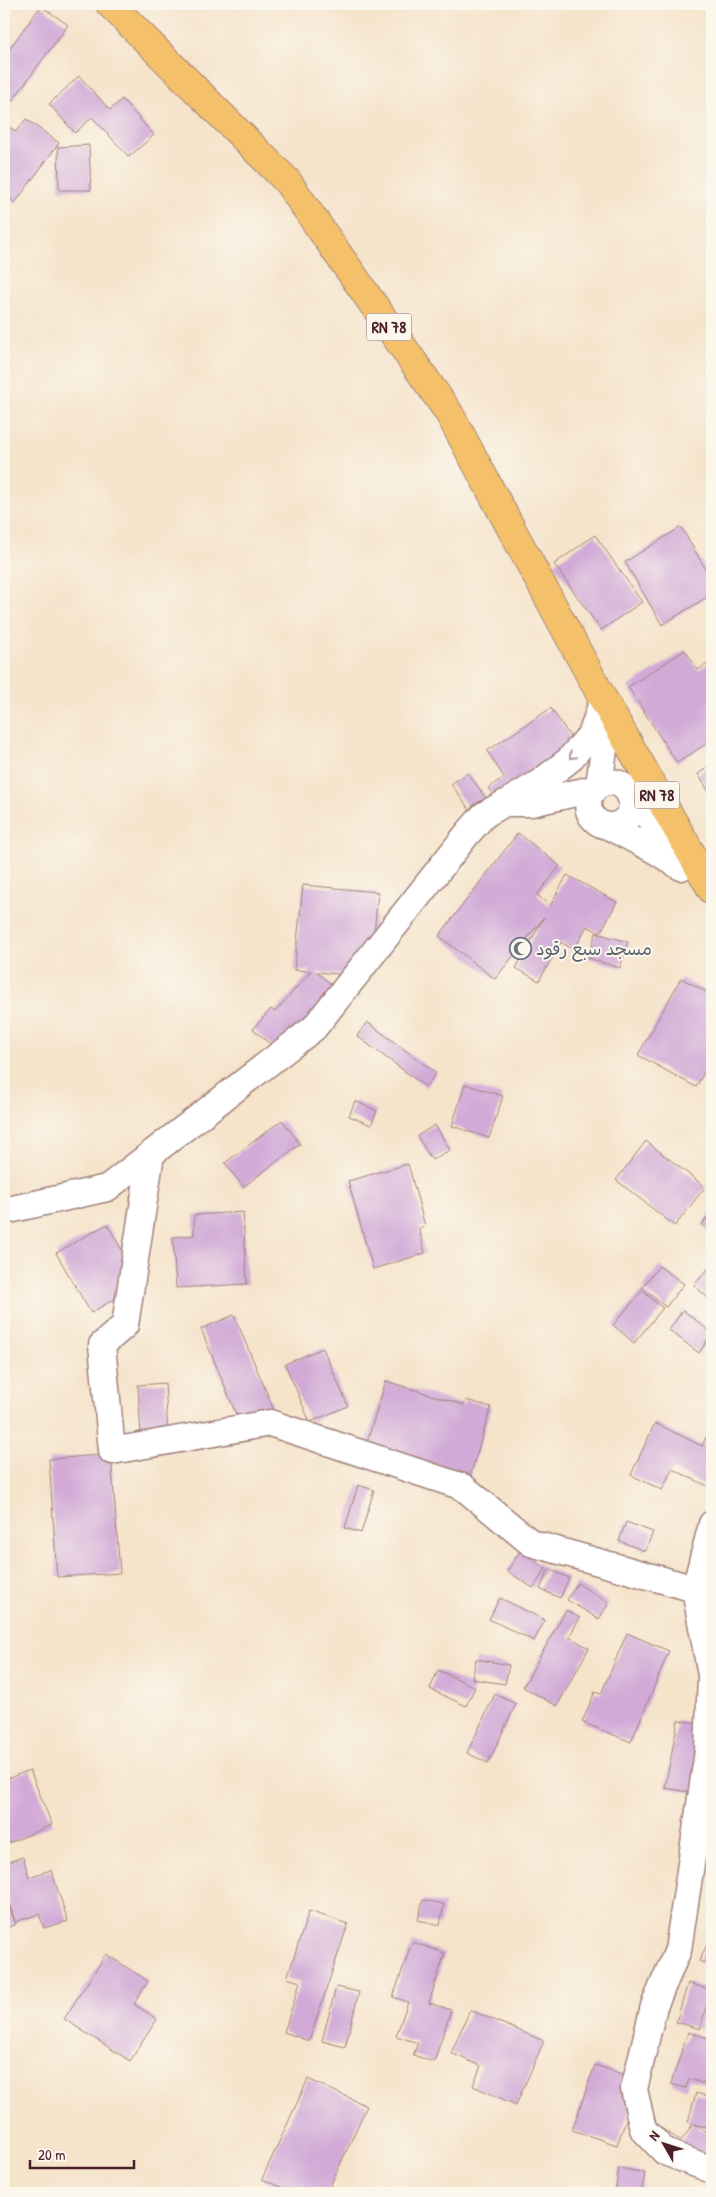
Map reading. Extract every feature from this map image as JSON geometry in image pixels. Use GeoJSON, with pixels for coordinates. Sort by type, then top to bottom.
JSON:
{"type":"FeatureCollection","features":[{"type":"Feature","properties":{"kind":"main road","name":"RN 78"},"geometry":{"type":"LineString","coordinates":[[110,4],[287,181],[449,413],[603,699],[710,887]]}},
{"type":"Feature","properties":{"kind":"street"},"geometry":{"type":"LineString","coordinates":[[603,699],[605,743],[596,786],[588,803],[600,821],[656,851],[710,887]]}},
{"type":"Feature","properties":{"kind":"street"},"geometry":{"type":"LineString","coordinates":[[4,1211],[107,1188],[314,1028],[468,833],[484,816],[542,782],[569,760],[592,733],[603,699]]}},
{"type":"Feature","properties":{"kind":"street"},"geometry":{"type":"LineString","coordinates":[[530,803],[606,782],[621,784],[710,887]]}},
{"type":"Feature","properties":{"kind":"street"},"geometry":{"type":"LineString","coordinates":[[505,803],[530,803],[615,825],[627,818],[632,804],[630,796]]}},
{"type":"Feature","properties":{"kind":"street"},"geometry":{"type":"LineString","coordinates":[[151,1154],[125,1325],[102,1344],[112,1451],[270,1423],[463,1487],[531,1543],[696,1589]]}},
{"type":"Feature","properties":{"kind":"street"},"geometry":{"type":"LineString","coordinates":[[712,1524],[696,1589],[712,1675],[708,1751],[678,1950],[654,2006],[634,2089],[643,2129],[648,2135],[665,2152],[712,2170]]}},
{"type":"Feature","properties":{"kind":"building"},"geometry":{"type":"Polygon","coordinates":[[[41,6],[68,25],[12,101],[10,99],[4,107],[4,56],[41,6]]]}},
{"type":"Feature","properties":{"kind":"building"},"geometry":{"type":"Polygon","coordinates":[[[79,76],[110,110],[122,99],[154,135],[129,157],[92,117],[75,133],[49,104],[79,76]]]}},
{"type":"Feature","properties":{"kind":"building"},"geometry":{"type":"Polygon","coordinates":[[[26,119],[59,143],[15,203],[4,194],[4,123],[16,132],[26,119]]]}},
{"type":"Feature","properties":{"kind":"building"},"geometry":{"type":"Polygon","coordinates":[[[89,145],[91,190],[59,190],[58,147],[89,145]]]}},
{"type":"Feature","properties":{"kind":"building"},"geometry":{"type":"Polygon","coordinates":[[[681,527],[712,580],[712,594],[662,625],[625,562],[681,527]]]}},
{"type":"Feature","properties":{"kind":"building"},"geometry":{"type":"Polygon","coordinates":[[[595,535],[642,602],[601,630],[554,564],[595,535]]]}},
{"type":"Feature","properties":{"kind":"building"},"geometry":{"type":"Polygon","coordinates":[[[685,650],[698,670],[712,661],[712,740],[677,763],[628,687],[685,650]]]}},
{"type":"Feature","properties":{"kind":"building"},"geometry":{"type":"Polygon","coordinates":[[[551,708],[579,750],[499,804],[488,788],[504,777],[487,751],[551,708]]]}},
{"type":"Feature","properties":{"kind":"building"},"geometry":{"type":"Polygon","coordinates":[[[712,764],[712,797],[698,774],[712,764]]]}},
{"type":"Feature","properties":{"kind":"building"},"geometry":{"type":"Polygon","coordinates":[[[468,773],[491,805],[474,816],[451,784],[468,773]]]}},
{"type":"Feature","properties":{"kind":"building"},"geometry":{"type":"Polygon","coordinates":[[[518,833],[560,866],[537,895],[550,906],[567,875],[617,902],[600,933],[587,926],[574,950],[561,942],[539,981],[516,968],[544,917],[495,979],[439,936],[518,833]]]}},
{"type":"Feature","properties":{"kind":"building"},"geometry":{"type":"Polygon","coordinates":[[[303,885],[378,892],[370,977],[317,972],[336,989],[280,1053],[253,1029],[271,1009],[275,1012],[311,971],[294,970],[303,885]]]}},
{"type":"Feature","properties":{"kind":"building"},"geometry":{"type":"Polygon","coordinates":[[[596,933],[628,942],[620,968],[588,958],[596,933]]]}},
{"type":"Feature","properties":{"kind":"building"},"geometry":{"type":"Polygon","coordinates":[[[681,978],[712,995],[712,1058],[696,1087],[638,1055],[681,978]]]}},
{"type":"Feature","properties":{"kind":"building"},"geometry":{"type":"Polygon","coordinates":[[[367,1022],[436,1073],[426,1087],[357,1036],[367,1022]]]}},
{"type":"Feature","properties":{"kind":"building"},"geometry":{"type":"Polygon","coordinates":[[[465,1084],[503,1096],[489,1138],[452,1126],[465,1084]]]}},
{"type":"Feature","properties":{"kind":"building"},"geometry":{"type":"Polygon","coordinates":[[[355,1101],[377,1111],[371,1125],[349,1116],[355,1101]]]}},
{"type":"Feature","properties":{"kind":"building"},"geometry":{"type":"Polygon","coordinates":[[[282,1120],[300,1144],[243,1187],[225,1163],[282,1120]]]}},
{"type":"Feature","properties":{"kind":"building"},"geometry":{"type":"Polygon","coordinates":[[[435,1125],[450,1150],[432,1160],[417,1136],[435,1125]]]}},
{"type":"Feature","properties":{"kind":"building"},"geometry":{"type":"Polygon","coordinates":[[[646,1141],[705,1187],[675,1226],[616,1180],[646,1141]]]}},
{"type":"Feature","properties":{"kind":"building"},"geometry":{"type":"Polygon","coordinates":[[[408,1164],[425,1226],[419,1228],[425,1253],[373,1269],[348,1181],[408,1164]]]}},
{"type":"Feature","properties":{"kind":"building"},"geometry":{"type":"Polygon","coordinates":[[[712,1210],[712,1232],[702,1225],[712,1210]]]}},
{"type":"Feature","properties":{"kind":"building"},"geometry":{"type":"Polygon","coordinates":[[[243,1212],[247,1284],[176,1288],[173,1237],[194,1235],[194,1215],[243,1212]]]}},
{"type":"Feature","properties":{"kind":"building"},"geometry":{"type":"Polygon","coordinates":[[[107,1224],[141,1283],[91,1313],[56,1253],[107,1224]]]}},
{"type":"Feature","properties":{"kind":"building"},"geometry":{"type":"Polygon","coordinates":[[[659,1266],[684,1284],[666,1307],[642,1288],[659,1266]]]}},
{"type":"Feature","properties":{"kind":"building"},"geometry":{"type":"Polygon","coordinates":[[[709,1268],[712,1271],[712,1302],[694,1285],[709,1268]]]}},
{"type":"Feature","properties":{"kind":"building"},"geometry":{"type":"Polygon","coordinates":[[[642,1291],[663,1308],[634,1343],[613,1325],[642,1291]]]}},
{"type":"Feature","properties":{"kind":"building"},"geometry":{"type":"Polygon","coordinates":[[[683,1310],[712,1333],[699,1353],[669,1330],[683,1310]]]}},
{"type":"Feature","properties":{"kind":"building"},"geometry":{"type":"Polygon","coordinates":[[[234,1315],[280,1424],[246,1438],[201,1329],[234,1315]]]}},
{"type":"Feature","properties":{"kind":"building"},"geometry":{"type":"Polygon","coordinates":[[[323,1348],[348,1406],[310,1422],[285,1364],[323,1348]]]}},
{"type":"Feature","properties":{"kind":"building"},"geometry":{"type":"Polygon","coordinates":[[[386,1381],[464,1405],[466,1400],[491,1407],[468,1483],[364,1451],[386,1381]]]}},
{"type":"Feature","properties":{"kind":"building"},"geometry":{"type":"Polygon","coordinates":[[[165,1383],[169,1452],[142,1454],[138,1385],[165,1383]]]}},
{"type":"Feature","properties":{"kind":"building"},"geometry":{"type":"Polygon","coordinates":[[[655,1423],[702,1446],[712,1425],[712,1488],[672,1469],[662,1490],[631,1475],[655,1423]]]}},
{"type":"Feature","properties":{"kind":"building"},"geometry":{"type":"Polygon","coordinates":[[[111,1454],[120,1573],[57,1577],[49,1459],[111,1454]]]}},
{"type":"Feature","properties":{"kind":"building"},"geometry":{"type":"Polygon","coordinates":[[[358,1485],[374,1490],[361,1533],[345,1528],[358,1485]]]}},
{"type":"Feature","properties":{"kind":"building"},"geometry":{"type":"Polygon","coordinates":[[[626,1522],[653,1532],[645,1551],[619,1541],[626,1522]]]}},
{"type":"Feature","properties":{"kind":"building"},"geometry":{"type":"Polygon","coordinates":[[[520,1551],[546,1569],[533,1588],[507,1571],[520,1551]]]}},
{"type":"Feature","properties":{"kind":"building"},"geometry":{"type":"Polygon","coordinates":[[[549,1569],[569,1578],[560,1598],[540,1589],[549,1569]]]}},
{"type":"Feature","properties":{"kind":"building"},"geometry":{"type":"Polygon","coordinates":[[[577,1583],[609,1603],[599,1619],[567,1600],[577,1583]]]}},
{"type":"Feature","properties":{"kind":"building"},"geometry":{"type":"Polygon","coordinates":[[[500,1598],[545,1620],[534,1641],[489,1619],[500,1598]]]}},
{"type":"Feature","properties":{"kind":"building"},"geometry":{"type":"Polygon","coordinates":[[[566,1610],[580,1618],[569,1637],[589,1648],[557,1706],[523,1687],[566,1610]]]}},
{"type":"Feature","properties":{"kind":"building"},"geometry":{"type":"Polygon","coordinates":[[[627,1633],[669,1651],[631,1742],[582,1722],[595,1692],[601,1694],[627,1633]]]}},
{"type":"Feature","properties":{"kind":"building"},"geometry":{"type":"Polygon","coordinates":[[[476,1659],[509,1665],[505,1684],[472,1679],[476,1659]]]}},
{"type":"Feature","properties":{"kind":"building"},"geometry":{"type":"Polygon","coordinates":[[[438,1670],[475,1687],[466,1706],[430,1689],[438,1670]]]}},
{"type":"Feature","properties":{"kind":"building"},"geometry":{"type":"Polygon","coordinates":[[[495,1694],[516,1704],[488,1763],[467,1753],[495,1694]]]}},
{"type":"Feature","properties":{"kind":"building"},"geometry":{"type":"Polygon","coordinates":[[[678,1720],[708,1725],[695,1793],[665,1788],[678,1720]]]}},
{"type":"Feature","properties":{"kind":"building"},"geometry":{"type":"Polygon","coordinates":[[[30,1770],[52,1825],[4,1845],[4,1780],[30,1770]]]}},
{"type":"Feature","properties":{"kind":"building"},"geometry":{"type":"Polygon","coordinates":[[[23,1857],[29,1877],[51,1870],[68,1921],[44,1928],[39,1914],[15,1922],[4,1885],[4,1863],[23,1857]]]}},
{"type":"Feature","properties":{"kind":"building"},"geometry":{"type":"Polygon","coordinates":[[[4,1895],[16,1924],[4,1929],[4,1895]]]}},
{"type":"Feature","properties":{"kind":"building"},"geometry":{"type":"Polygon","coordinates":[[[423,1900],[444,1904],[440,1925],[418,1920],[423,1900]]]}},
{"type":"Feature","properties":{"kind":"building"},"geometry":{"type":"Polygon","coordinates":[[[309,1911],[348,1924],[309,2041],[284,2032],[300,1982],[287,1978],[309,1911]]]}},
{"type":"Feature","properties":{"kind":"building"},"geometry":{"type":"Polygon","coordinates":[[[712,1935],[712,1967],[699,1961],[712,1935]]]}},
{"type":"Feature","properties":{"kind":"building"},"geometry":{"type":"Polygon","coordinates":[[[412,1942],[445,1953],[429,2003],[451,2010],[434,2062],[413,2055],[418,2043],[396,2036],[408,2002],[393,1997],[412,1942]]]}},
{"type":"Feature","properties":{"kind":"building"},"geometry":{"type":"Polygon","coordinates":[[[106,1954],[148,1981],[134,2004],[157,2019],[130,2061],[64,2019],[106,1954]]]}},
{"type":"Feature","properties":{"kind":"building"},"geometry":{"type":"Polygon","coordinates":[[[688,1983],[711,1990],[700,2029],[676,2022],[688,1983]]]}},
{"type":"Feature","properties":{"kind":"building"},"geometry":{"type":"Polygon","coordinates":[[[336,1987],[359,1992],[345,2047],[322,2041],[336,1987]]]}},
{"type":"Feature","properties":{"kind":"building"},"geometry":{"type":"Polygon","coordinates":[[[470,2010],[544,2041],[516,2105],[473,2086],[481,2066],[451,2053],[470,2010]]]}},
{"type":"Feature","properties":{"kind":"building"},"geometry":{"type":"Polygon","coordinates":[[[688,2032],[712,2039],[712,2086],[689,2079],[686,2088],[671,2084],[688,2032]]]}},
{"type":"Feature","properties":{"kind":"building"},"geometry":{"type":"Polygon","coordinates":[[[595,2065],[640,2080],[617,2145],[572,2130],[595,2065]]]}},
{"type":"Feature","properties":{"kind":"building"},"geometry":{"type":"Polygon","coordinates":[[[308,2079],[367,2106],[327,2193],[294,2193],[262,2179],[308,2079]]]}},
{"type":"Feature","properties":{"kind":"building"},"geometry":{"type":"Polygon","coordinates":[[[696,2093],[712,2098],[712,2129],[694,2124],[712,2136],[712,2144],[690,2177],[645,2147],[658,2126],[681,2141],[693,2124],[688,2122],[696,2093]]]}},
{"type":"Feature","properties":{"kind":"building"},"geometry":{"type":"Polygon","coordinates":[[[619,2168],[645,2173],[641,2193],[615,2193],[619,2168]]]}},
{"type":"Feature","properties":{"kind":"place","name":"مسجد سبع رقود"},"geometry":{"type":"Point","coordinates":[520,949]}}]}
